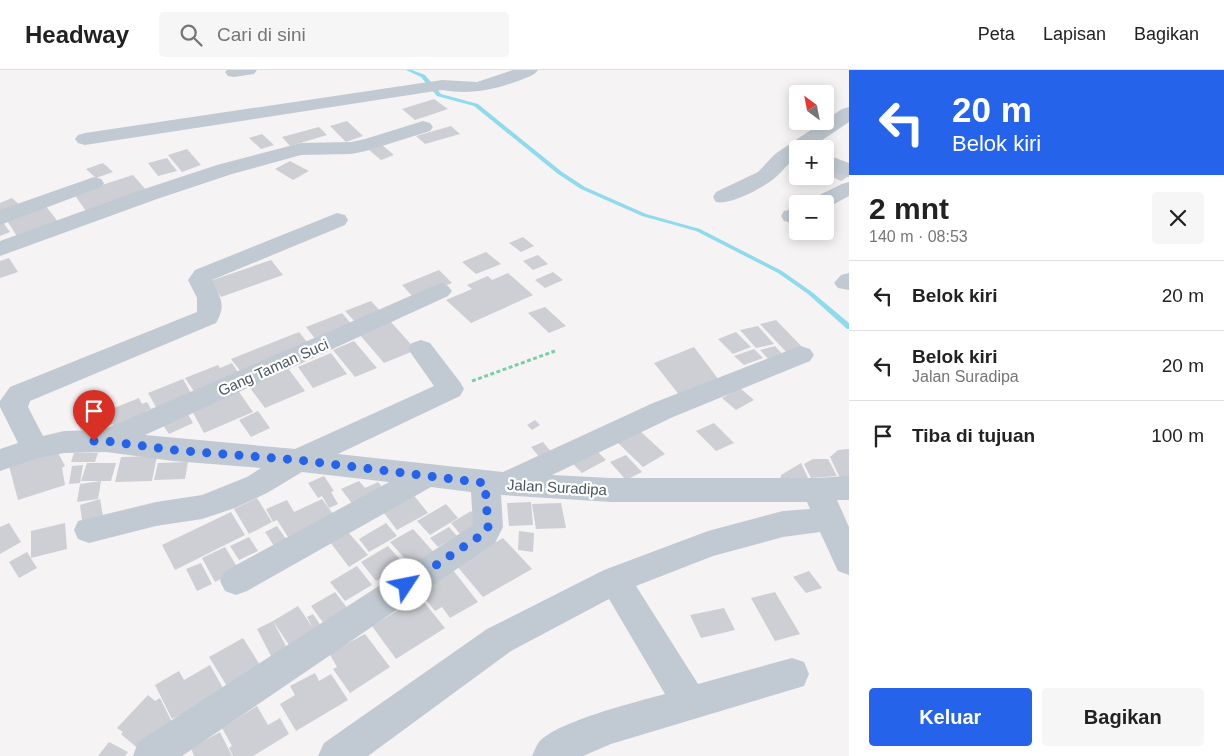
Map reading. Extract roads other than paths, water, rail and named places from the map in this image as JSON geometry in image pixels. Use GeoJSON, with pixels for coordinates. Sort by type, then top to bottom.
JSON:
{"type":"FeatureCollection","features":[{"type":"Feature","properties":{"kind":"street"},"geometry":{"type":"LineString","coordinates":[[85,139],[442,85],[461,89],[484,86],[529,70]]}},
{"type":"Feature","properties":{"kind":"street"},"geometry":{"type":"LineString","coordinates":[[810,140],[849,113]]}},
{"type":"Feature","properties":{"kind":"street"},"geometry":{"type":"LineString","coordinates":[[0,249],[154,193],[287,153],[314,147],[358,146],[423,127]]}},
{"type":"Feature","properties":{"kind":"street"},"geometry":{"type":"LineString","coordinates":[[724,197],[765,176],[782,158],[789,154]]}},
{"type":"Feature","properties":{"kind":"street"},"geometry":{"type":"LineString","coordinates":[[834,164],[849,171]]}},
{"type":"Feature","properties":{"kind":"street"},"geometry":{"type":"LineString","coordinates":[[0,218],[94,184]]}},
{"type":"Feature","properties":{"kind":"street"},"geometry":{"type":"LineString","coordinates":[[834,196],[849,188]]}},
{"type":"Feature","properties":{"kind":"street"},"geometry":{"type":"LineString","coordinates":[[35,448],[14,407],[14,401],[20,394],[207,317],[212,305],[200,280],[204,274],[337,220]]}},
{"type":"Feature","properties":{"kind":"street","name":"Gang Taman Suci"},"geometry":{"type":"LineString","coordinates":[[106,441],[440,291]]}},
{"type":"Feature","properties":{"kind":"street"},"geometry":{"type":"LineString","coordinates":[[88,530],[156,514],[202,508],[256,485],[298,460],[451,389],[422,349]]}},
{"type":"Feature","properties":{"kind":"street"},"geometry":{"type":"LineString","coordinates":[[151,755],[484,534],[488,527],[495,484],[663,410],[801,355]]}},
{"type":"Feature","properties":{"kind":"street","name":"Jalan Suradipa"},"geometry":{"type":"LineString","coordinates":[[0,460],[35,448],[64,442],[106,441],[173,450],[298,460],[495,484],[823,505],[849,488]]}},
{"type":"Feature","properties":{"kind":"street"},"geometry":{"type":"LineString","coordinates":[[236,581],[425,476]]}},
{"type":"Feature","properties":{"kind":"street"},"geometry":{"type":"LineString","coordinates":[[337,756],[468,660],[499,640],[615,580],[708,544],[784,524],[823,505],[849,562]]}},
{"type":"Feature","properties":{"kind":"street"},"geometry":{"type":"LineString","coordinates":[[615,580],[690,703]]}},
{"type":"Feature","properties":{"kind":"street"},"geometry":{"type":"LineString","coordinates":[[551,756],[565,745],[610,727],[792,674]]}},
{"type":"Feature","properties":{"kind":"waterway"},"geometry":{"type":"LineString","coordinates":[[408,70],[423,76],[439,95],[476,105],[560,173],[583,188],[644,215],[698,230],[780,272],[810,293],[849,327]]}}]}
